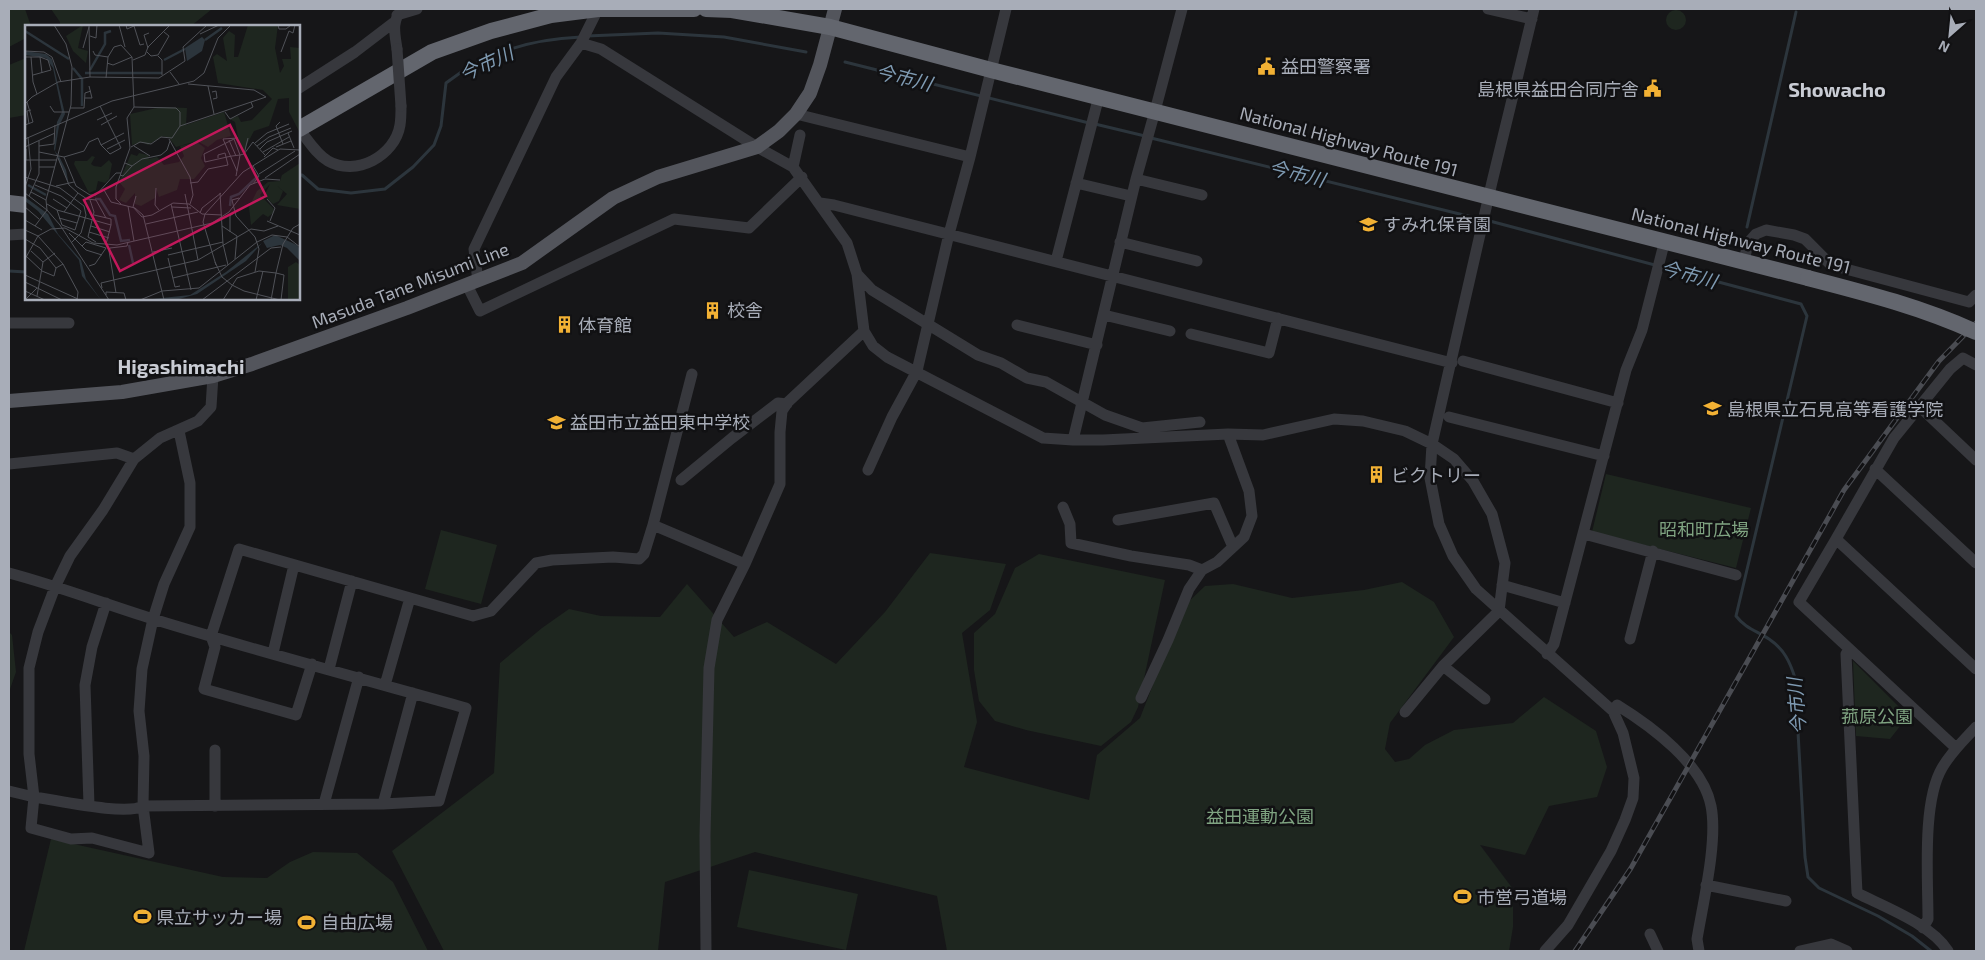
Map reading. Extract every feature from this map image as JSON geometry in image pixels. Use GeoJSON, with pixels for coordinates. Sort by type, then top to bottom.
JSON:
{"type":"FeatureCollection","features":[{"type":"Feature","properties":{"kind":"highway"},"geometry":{"type":"LineString","coordinates":[[300,128],[432,52],[491,31],[551,15],[598,9],[694,9]]}},
{"type":"Feature","properties":{"kind":"highway","name":"National Highway Route 191"},"geometry":{"type":"LineString","coordinates":[[706,9],[732,10],[830,27],[1488,198],[1665,240],[1879,296],[1930,312],[1976,332]]}},
{"type":"Feature","properties":{"kind":"highway"},"geometry":{"type":"LineString","coordinates":[[9,203],[25,205]]}},
{"type":"Feature","properties":{"kind":"main road","name":"Masuda Tane Misumi Line"},"geometry":{"type":"LineString","coordinates":[[9,402],[122,392],[213,376],[252,364],[522,263],[613,198],[658,178],[757,147],[779,131],[796,114],[810,93],[835,9]]}},
{"type":"Feature","properties":{"kind":"street"},"geometry":{"type":"LineString","coordinates":[[300,87],[355,52],[397,15],[417,9]]}},
{"type":"Feature","properties":{"kind":"street"},"geometry":{"type":"LineString","coordinates":[[598,9],[581,43],[556,78],[474,249],[472,283],[480,311],[674,219],[749,228],[802,177]]}},
{"type":"Feature","properties":{"kind":"street"},"geometry":{"type":"LineString","coordinates":[[868,470],[892,417],[917,371],[949,234],[1006,9]]}},
{"type":"Feature","properties":{"kind":"street"},"geometry":{"type":"LineString","coordinates":[[1072,440],[1097,345],[1131,196],[1156,111],[1182,9]]}},
{"type":"Feature","properties":{"kind":"street"},"geometry":{"type":"LineString","coordinates":[[1488,9],[1533,14],[1488,198],[1458,362],[1432,444],[1430,478],[1440,524],[1453,556],[1476,589],[1613,712],[1623,733],[1634,778],[1633,798],[1611,851],[1568,925],[1545,951]]}},
{"type":"Feature","properties":{"kind":"street"},"geometry":{"type":"LineString","coordinates":[[300,130],[328,160],[345,167],[363,166],[378,158],[392,143],[400,126],[401,106],[397,50],[397,15]]}},
{"type":"Feature","properties":{"kind":"street"},"geometry":{"type":"LineString","coordinates":[[581,43],[600,48],[757,147],[793,167],[802,177],[847,243],[857,274],[864,331],[873,346],[887,357],[1043,438],[1136,440],[1174,436],[1263,435],[1334,419],[1381,424],[1405,431],[1432,444],[1454,459],[1473,481],[1492,514],[1505,563],[1499,611],[1443,666],[1405,712]]}},
{"type":"Feature","properties":{"kind":"street"},"geometry":{"type":"LineString","coordinates":[[1056,261],[1099,96]]}},
{"type":"Feature","properties":{"kind":"street"},"geometry":{"type":"LineString","coordinates":[[796,114],[970,157]]}},
{"type":"Feature","properties":{"kind":"street"},"geometry":{"type":"LineString","coordinates":[[793,167],[800,135]]}},
{"type":"Feature","properties":{"kind":"street"},"geometry":{"type":"LineString","coordinates":[[1136,179],[1202,195]]}},
{"type":"Feature","properties":{"kind":"street"},"geometry":{"type":"LineString","coordinates":[[1076,183],[1131,196]]}},
{"type":"Feature","properties":{"kind":"street"},"geometry":{"type":"LineString","coordinates":[[820,203],[1618,403]]}},
{"type":"Feature","properties":{"kind":"street"},"geometry":{"type":"LineString","coordinates":[[1744,261],[1748,243],[1756,234],[1766,230],[1794,234],[1805,239],[1831,265],[1969,302],[1976,295]]}},
{"type":"Feature","properties":{"kind":"street"},"geometry":{"type":"LineString","coordinates":[[9,235],[25,234]]}},
{"type":"Feature","properties":{"kind":"street"},"geometry":{"type":"LineString","coordinates":[[1547,654],[1554,644],[1626,370],[1642,330],[1665,240]]}},
{"type":"Feature","properties":{"kind":"street"},"geometry":{"type":"LineString","coordinates":[[1120,242],[1197,261]]}},
{"type":"Feature","properties":{"kind":"street"},"geometry":{"type":"LineString","coordinates":[[857,274],[872,290],[978,355],[1001,363],[1027,378],[1046,382],[1105,415],[1142,428],[1200,422]]}},
{"type":"Feature","properties":{"kind":"street"},"geometry":{"type":"LineString","coordinates":[[1104,315],[1170,331]]}},
{"type":"Feature","properties":{"kind":"street"},"geometry":{"type":"LineString","coordinates":[[1191,334],[1269,353],[1278,318]]}},
{"type":"Feature","properties":{"kind":"street"},"geometry":{"type":"LineString","coordinates":[[9,323],[69,323]]}},
{"type":"Feature","properties":{"kind":"street"},"geometry":{"type":"LineString","coordinates":[[1016,325],[1097,345]]}},
{"type":"Feature","properties":{"kind":"street"},"geometry":{"type":"LineString","coordinates":[[706,951],[705,836],[709,668],[717,620],[745,564],[780,484],[782,411],[787,404],[864,331]]}},
{"type":"Feature","properties":{"kind":"street"},"geometry":{"type":"LineString","coordinates":[[1956,748],[1799,602],[1894,438],[1950,369],[1963,358],[1976,366]]}},
{"type":"Feature","properties":{"kind":"street"},"geometry":{"type":"LineString","coordinates":[[312,664],[296,715],[204,689],[215,647],[211,636],[239,549],[473,616],[490,611],[536,563],[552,560],[613,557],[639,559],[644,554],[653,525],[692,374]]}},
{"type":"Feature","properties":{"kind":"street"},"geometry":{"type":"LineString","coordinates":[[179,431],[190,483],[190,527],[164,584],[153,619],[142,669],[139,711],[144,756],[143,806],[149,853],[92,838],[71,839],[31,828],[34,798],[29,754],[29,668],[38,632],[55,587],[70,556],[103,510],[134,459],[160,438],[198,421],[211,407],[213,376]]}},
{"type":"Feature","properties":{"kind":"street"},"geometry":{"type":"LineString","coordinates":[[681,480],[778,403],[787,404]]}},
{"type":"Feature","properties":{"kind":"street"},"geometry":{"type":"LineString","coordinates":[[1920,407],[1976,460]]}},
{"type":"Feature","properties":{"kind":"street"},"geometry":{"type":"LineString","coordinates":[[1449,417],[1604,456]]}},
{"type":"Feature","properties":{"kind":"street"},"geometry":{"type":"LineString","coordinates":[[1141,698],[1168,640],[1189,588],[1202,570],[1217,562],[1244,537],[1252,516],[1249,492],[1228,434]]}},
{"type":"Feature","properties":{"kind":"street"},"geometry":{"type":"LineString","coordinates":[[9,464],[117,453],[134,459]]}},
{"type":"Feature","properties":{"kind":"street"},"geometry":{"type":"LineString","coordinates":[[1875,470],[1976,563]]}},
{"type":"Feature","properties":{"kind":"street"},"geometry":{"type":"LineString","coordinates":[[1118,520],[1214,503],[1233,548]]}},
{"type":"Feature","properties":{"kind":"street"},"geometry":{"type":"LineString","coordinates":[[1063,507],[1070,524],[1071,543],[1131,556],[1189,565],[1202,570]]}},
{"type":"Feature","properties":{"kind":"street"},"geometry":{"type":"LineString","coordinates":[[653,525],[745,564]]}},
{"type":"Feature","properties":{"kind":"street"},"geometry":{"type":"LineString","coordinates":[[1584,534],[1653,551],[1736,575]]}},
{"type":"Feature","properties":{"kind":"street"},"geometry":{"type":"LineString","coordinates":[[1836,539],[1976,669]]}},
{"type":"Feature","properties":{"kind":"street"},"geometry":{"type":"LineString","coordinates":[[1630,639],[1653,551]]}},
{"type":"Feature","properties":{"kind":"street"},"geometry":{"type":"LineString","coordinates":[[273,653],[294,565]]}},
{"type":"Feature","properties":{"kind":"street"},"geometry":{"type":"LineString","coordinates":[[9,790],[34,798],[137,810],[143,806],[383,804],[439,801],[466,708],[211,636],[55,587],[11,576]]}},
{"type":"Feature","properties":{"kind":"street"},"geometry":{"type":"LineString","coordinates":[[329,669],[352,581]]}},
{"type":"Feature","properties":{"kind":"street"},"geometry":{"type":"LineString","coordinates":[[1502,585],[1565,603]]}},
{"type":"Feature","properties":{"kind":"street"},"geometry":{"type":"LineString","coordinates":[[385,685],[410,598]]}},
{"type":"Feature","properties":{"kind":"street"},"geometry":{"type":"LineString","coordinates":[[89,805],[85,685],[92,647],[106,603]]}},
{"type":"Feature","properties":{"kind":"street"},"geometry":{"type":"LineString","coordinates":[[1849,649],[1846,654],[1857,893],[1900,914],[1923,928],[1933,935],[1948,951]]}},
{"type":"Feature","properties":{"kind":"street"},"geometry":{"type":"LineString","coordinates":[[1443,666],[1485,699]]}},
{"type":"Feature","properties":{"kind":"street"},"geometry":{"type":"LineString","coordinates":[[324,804],[359,677]]}},
{"type":"Feature","properties":{"kind":"street"},"geometry":{"type":"LineString","coordinates":[[383,804],[413,693]]}},
{"type":"Feature","properties":{"kind":"street"},"geometry":{"type":"LineString","coordinates":[[1613,712],[1617,704],[1641,720],[1670,744],[1689,764],[1702,782],[1711,804],[1713,820],[1712,842],[1697,939],[1699,951]]}},
{"type":"Feature","properties":{"kind":"street"},"geometry":{"type":"LineString","coordinates":[[1923,928],[1928,919],[1929,814],[1933,791],[1941,769],[1956,748],[1976,727]]}},
{"type":"Feature","properties":{"kind":"street"},"geometry":{"type":"LineString","coordinates":[[215,750],[215,806]]}},
{"type":"Feature","properties":{"kind":"street"},"geometry":{"type":"LineString","coordinates":[[1706,885],[1786,901]]}},
{"type":"Feature","properties":{"kind":"street"},"geometry":{"type":"LineString","coordinates":[[1650,934],[1658,951]]}},
{"type":"Feature","properties":{"kind":"street"},"geometry":{"type":"LineString","coordinates":[[1800,951],[1831,944],[1847,951]]}},
{"type":"Feature","properties":{"kind":"green space"},"geometry":{"type":"Polygon","coordinates":[[[9,9],[25,9],[31,25],[25,25],[25,39],[9,47],[9,9]]]}},
{"type":"Feature","properties":{"kind":"green space"},"geometry":{"type":"Polygon","coordinates":[[[51,9],[212,9],[192,25],[60,25],[51,9]]]}},
{"type":"Feature","properties":{"kind":"green space"},"geometry":{"type":"Polygon","coordinates":[[[1676,10],[1683,13],[1686,20],[1683,27],[1676,30],[1669,27],[1666,20],[1669,13],[1676,10]]]}},
{"type":"Feature","properties":{"kind":"green space"},"geometry":{"type":"Polygon","coordinates":[[[25,58],[25,115],[9,118],[9,65],[25,58]]]}},
{"type":"Feature","properties":{"kind":"green space","name":"昭和町広場"},"geometry":{"type":"Polygon","coordinates":[[[1606,474],[1751,508],[1736,568],[1592,532],[1606,474]]]}},
{"type":"Feature","properties":{"kind":"green space"},"geometry":{"type":"Polygon","coordinates":[[[441,530],[497,545],[481,604],[425,589],[441,530]]]}},
{"type":"Feature","properties":{"kind":"green space","name":"益田運動公園"},"geometry":{"type":"Polygon","coordinates":[[[930,553],[1006,564],[990,610],[962,633],[977,722],[964,767],[1089,800],[1097,755],[1140,718],[1184,606],[1205,586],[1233,584],[1292,598],[1364,590],[1402,582],[1434,602],[1454,637],[1390,723],[1385,749],[1395,762],[1409,759],[1425,745],[1454,730],[1513,723],[1544,697],[1596,731],[1607,767],[1597,797],[1549,806],[1525,855],[1480,845],[1513,889],[1513,927],[1509,951],[947,951],[937,896],[755,852],[665,882],[658,951],[444,951],[392,851],[494,773],[500,663],[542,628],[569,609],[601,616],[660,617],[687,584],[734,637],[767,622],[836,664],[885,612],[930,553]]]}},
{"type":"Feature","properties":{"kind":"green space"},"geometry":{"type":"Polygon","coordinates":[[[1039,554],[1165,580],[1138,707],[1131,722],[1101,746],[1026,730],[995,721],[979,701],[974,670],[974,633],[995,614],[1015,568],[1039,554]]]}},
{"type":"Feature","properties":{"kind":"green space"},"geometry":{"type":"Polygon","coordinates":[[[9,632],[12,635],[16,672],[9,692],[9,632]]]}},
{"type":"Feature","properties":{"kind":"green space","name":"菰原公園"},"geometry":{"type":"Polygon","coordinates":[[[1853,661],[1908,716],[1890,739],[1856,736],[1853,661]]]}},
{"type":"Feature","properties":{"kind":"green space"},"geometry":{"type":"Polygon","coordinates":[[[51,839],[223,877],[267,878],[290,862],[313,852],[357,853],[393,882],[428,951],[24,951],[51,839]]]}},
{"type":"Feature","properties":{"kind":"green space"},"geometry":{"type":"Polygon","coordinates":[[[749,870],[858,894],[846,950],[737,927],[749,870]]]}},
{"type":"Feature","properties":{"kind":"waterway"},"geometry":{"type":"LineString","coordinates":[[1747,227],[1796,12]]}},
{"type":"Feature","properties":{"kind":"waterway","name":"今市川"},"geometry":{"type":"LineString","coordinates":[[587,36],[658,33],[724,37],[806,52]]}},
{"type":"Feature","properties":{"kind":"waterway","name":"今市川"},"geometry":{"type":"LineString","coordinates":[[300,175],[318,189],[351,193],[385,189],[413,167],[434,145],[441,126],[446,83],[476,63],[509,50],[545,41],[581,37]]}},
{"type":"Feature","properties":{"kind":"waterway","name":"今市川"},"geometry":{"type":"LineString","coordinates":[[845,62],[1089,123]]}},
{"type":"Feature","properties":{"kind":"waterway","name":"今市川"},"geometry":{"type":"LineString","coordinates":[[1095,124],[1145,136]]}},
{"type":"Feature","properties":{"kind":"waterway","name":"今市川"},"geometry":{"type":"LineString","coordinates":[[1151,138],[1480,219]]}},
{"type":"Feature","properties":{"kind":"waterway","name":"今市川"},"geometry":{"type":"LineString","coordinates":[[1486,220],[1801,304],[1807,316],[1736,616],[1747,626],[1779,647],[1789,661],[1795,678],[1805,857],[1808,877],[1819,888],[1878,916],[1912,936],[1931,951]]}},
{"type":"Feature","properties":{"kind":"waterway","name":"今市川"},"geometry":{"type":"LineString","coordinates":[[9,271],[25,272]]}},
{"type":"Feature","properties":{"kind":"railway"},"geometry":{"type":"LineString","coordinates":[[1575,951],[1631,868],[1844,490],[1939,361],[1976,323]]}},
{"type":"Feature","properties":{"kind":"place","name":"益田警察署"},"geometry":{"type":"Point","coordinates":[1267,66]}},
{"type":"Feature","properties":{"kind":"place","name":"島根県益田合同庁舎"},"geometry":{"type":"Point","coordinates":[1653,89]}},
{"type":"Feature","properties":{"kind":"place","name":"すみれ保育園"},"geometry":{"type":"Point","coordinates":[1369,224]}},
{"type":"Feature","properties":{"kind":"place","name":"校舎"},"geometry":{"type":"Point","coordinates":[713,310]}},
{"type":"Feature","properties":{"kind":"place","name":"体育館"},"geometry":{"type":"Point","coordinates":[564,325]}},
{"type":"Feature","properties":{"kind":"place","name":"島根県立石見高等看護学院"},"geometry":{"type":"Point","coordinates":[1713,409]}},
{"type":"Feature","properties":{"kind":"place","name":"益田市立益田東中学校"},"geometry":{"type":"Point","coordinates":[556,422]}},
{"type":"Feature","properties":{"kind":"place","name":"ビクトリー"},"geometry":{"type":"Point","coordinates":[1377,475]}},
{"type":"Feature","properties":{"kind":"place","name":"市営弓道場"},"geometry":{"type":"Point","coordinates":[1463,897]}},
{"type":"Feature","properties":{"kind":"place","name":"県立サッカー場"},"geometry":{"type":"Point","coordinates":[142,917]}},
{"type":"Feature","properties":{"kind":"place","name":"自由広場"},"geometry":{"type":"Point","coordinates":[307,922]}},
{"type":"Feature","properties":{"kind":"district","name":"Showacho"},"geometry":{"type":"Point","coordinates":[1837,89]}},
{"type":"Feature","properties":{"kind":"district","name":"Higashimachi"},"geometry":{"type":"Point","coordinates":[181,366]}}]}
